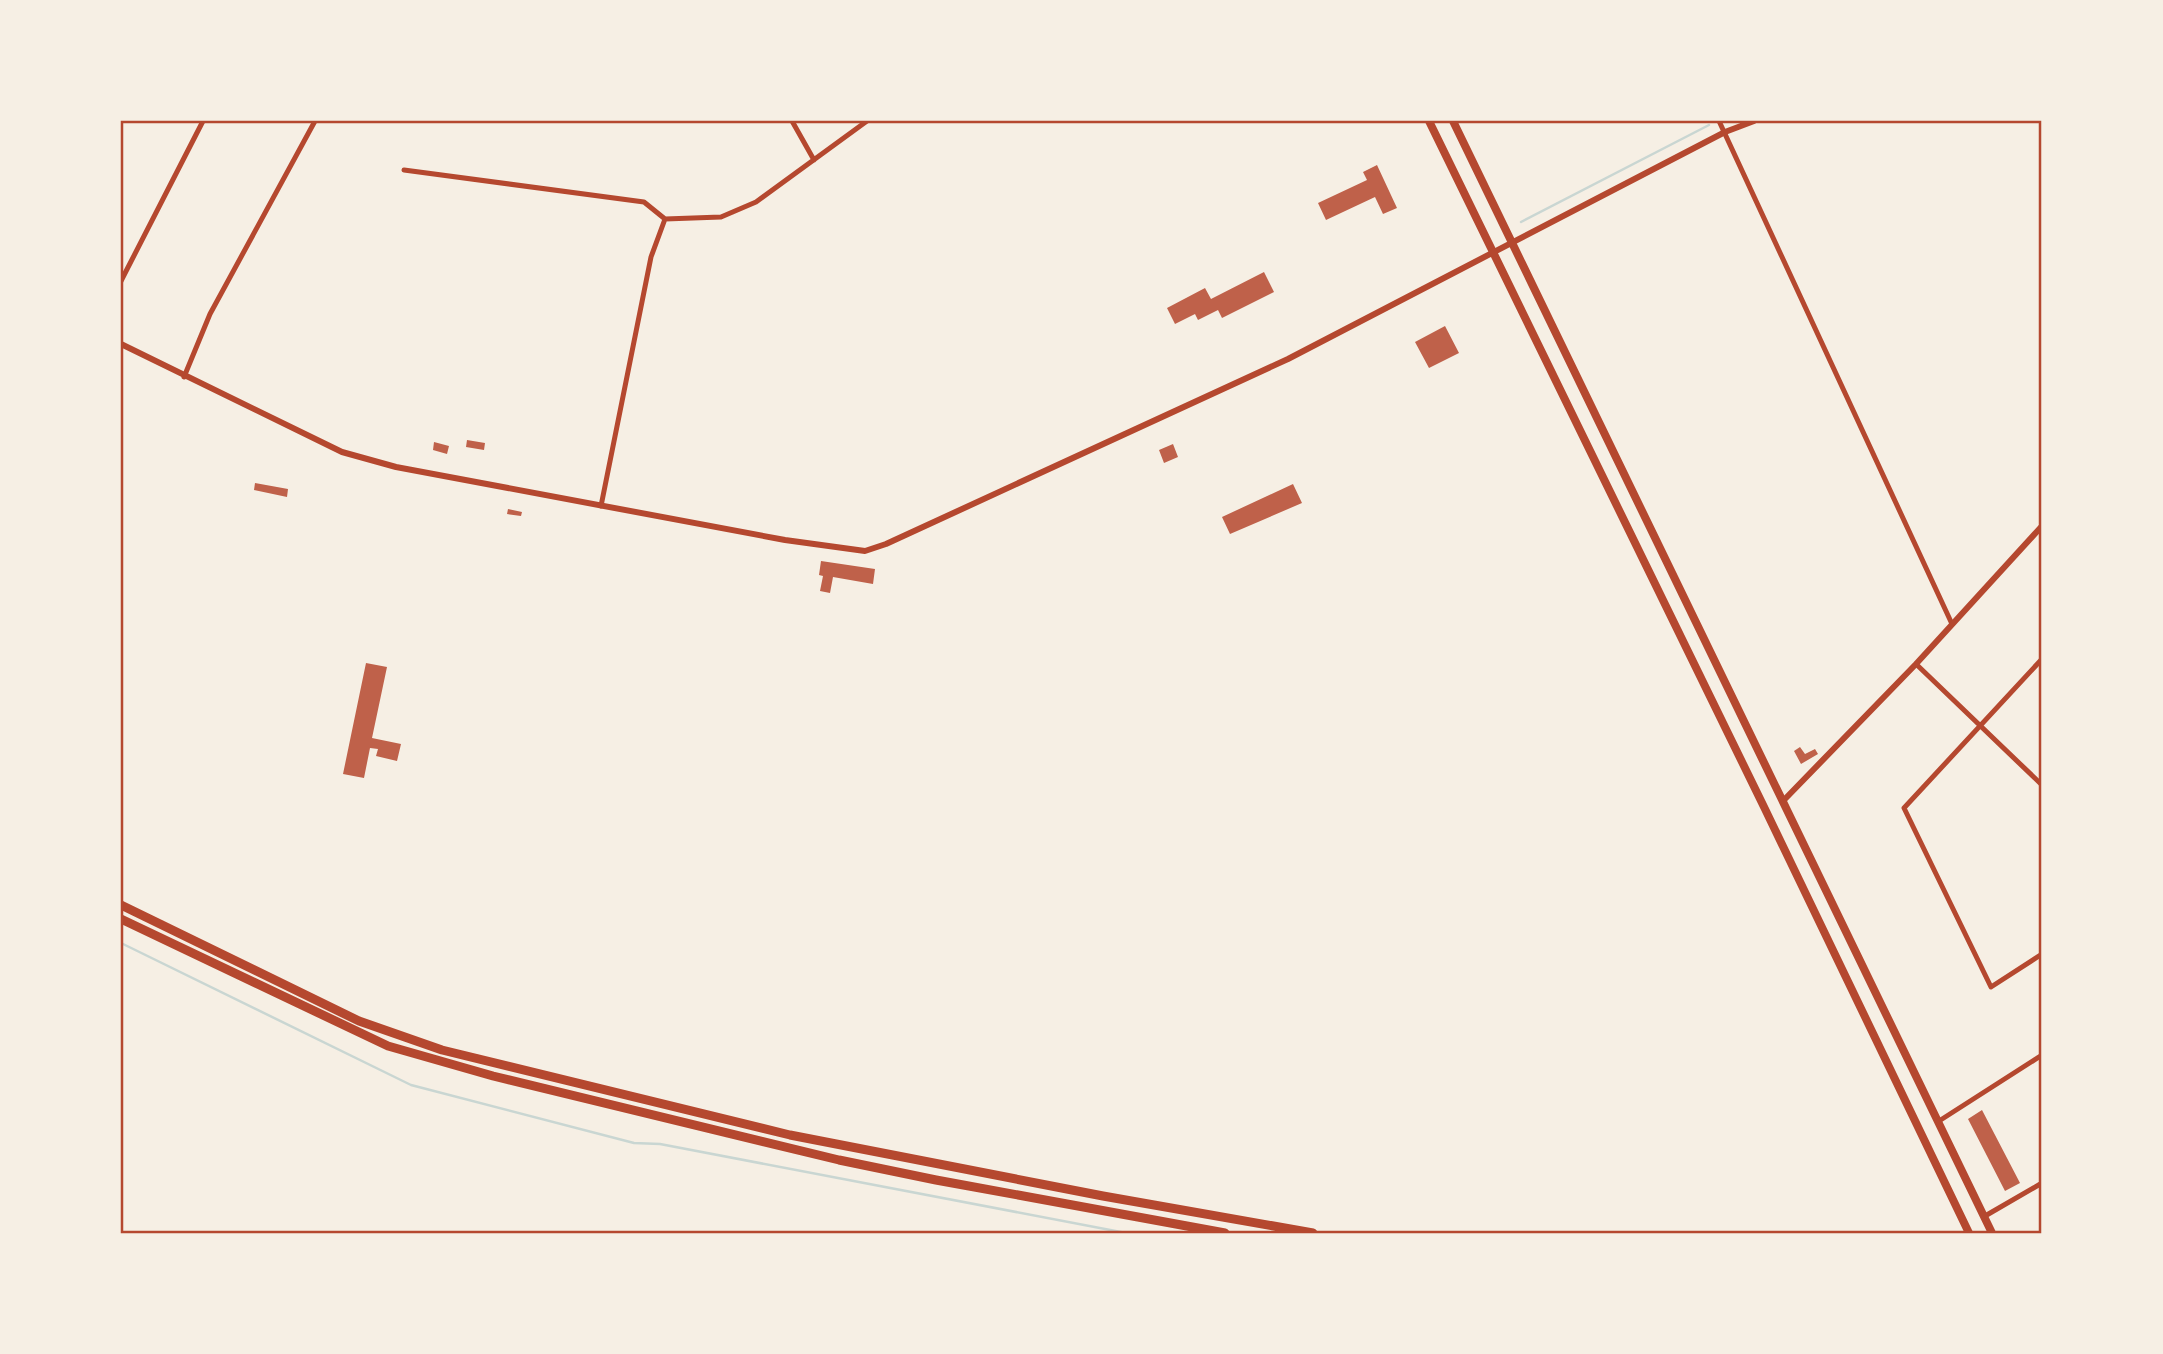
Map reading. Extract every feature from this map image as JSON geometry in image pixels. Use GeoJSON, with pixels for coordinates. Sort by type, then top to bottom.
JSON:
{"type":"FeatureCollection","features":[{"type":"Feature","properties":{"kind":"highway"},"geometry":{"type":"LineString","coordinates":[[121,905],[359,1021],[442,1050],[814,1140],[1312,1233]]}},
{"type":"Feature","properties":{"kind":"highway"},"geometry":{"type":"LineString","coordinates":[[121,919],[388,1046],[408,1053],[839,1160],[1225,1233]]}},
{"type":"Feature","properties":{"kind":"main road"},"geometry":{"type":"LineString","coordinates":[[1429,121],[1969,1233]]}},
{"type":"Feature","properties":{"kind":"main road"},"geometry":{"type":"LineString","coordinates":[[1453,121],[1992,1233]]}},
{"type":"Feature","properties":{"kind":"street"},"geometry":{"type":"LineString","coordinates":[[121,281],[203,121]]}},
{"type":"Feature","properties":{"kind":"street"},"geometry":{"type":"LineString","coordinates":[[184,377],[210,314],[315,121]]}},
{"type":"Feature","properties":{"kind":"street"},"geometry":{"type":"LineString","coordinates":[[792,121],[814,160]]}},
{"type":"Feature","properties":{"kind":"street"},"geometry":{"type":"LineString","coordinates":[[404,170],[644,202],[665,219],[721,217],[757,202],[867,121]]}},
{"type":"Feature","properties":{"kind":"street"},"geometry":{"type":"LineString","coordinates":[[1719,121],[1952,624]]}},
{"type":"Feature","properties":{"kind":"street"},"geometry":{"type":"LineString","coordinates":[[121,344],[342,452],[396,467],[601,506],[785,540],[865,551],[886,544],[1288,359],[1725,132],[1754,121]]}},
{"type":"Feature","properties":{"kind":"street"},"geometry":{"type":"LineString","coordinates":[[601,506],[650,257],[665,219]]}},
{"type":"Feature","properties":{"kind":"street"},"geometry":{"type":"LineString","coordinates":[[1784,800],[1916,664],[2042,526]]}},
{"type":"Feature","properties":{"kind":"street"},"geometry":{"type":"LineString","coordinates":[[2042,659],[1904,808],[1991,987],[2042,954]]}},
{"type":"Feature","properties":{"kind":"street"},"geometry":{"type":"LineString","coordinates":[[1916,664],[2042,784]]}},
{"type":"Feature","properties":{"kind":"street"},"geometry":{"type":"LineString","coordinates":[[1940,1121],[2042,1055]]}},
{"type":"Feature","properties":{"kind":"street"},"geometry":{"type":"LineString","coordinates":[[1985,1216],[2042,1183]]}},
{"type":"Feature","properties":{"kind":"building"},"geometry":{"type":"Polygon","coordinates":[[[1377,165],[1397,208],[1383,214],[1375,197],[1326,220],[1318,203],[1367,180],[1363,172],[1377,165]]]}},
{"type":"Feature","properties":{"kind":"building"},"geometry":{"type":"Polygon","coordinates":[[[1264,272],[1274,292],[1222,318],[1218,310],[1198,320],[1195,314],[1175,324],[1167,308],[1205,288],[1211,299],[1264,272]]]}},
{"type":"Feature","properties":{"kind":"building"},"geometry":{"type":"Polygon","coordinates":[[[1445,326],[1459,353],[1429,368],[1415,342],[1445,326]]]}},
{"type":"Feature","properties":{"kind":"building"},"geometry":{"type":"Polygon","coordinates":[[[467,440],[485,443],[484,450],[466,447],[467,440]]]}},
{"type":"Feature","properties":{"kind":"building"},"geometry":{"type":"Polygon","coordinates":[[[434,442],[449,446],[447,454],[433,450],[434,442]]]}},
{"type":"Feature","properties":{"kind":"building"},"geometry":{"type":"Polygon","coordinates":[[[1173,444],[1178,457],[1164,463],[1159,450],[1173,444]]]}},
{"type":"Feature","properties":{"kind":"building"},"geometry":{"type":"Polygon","coordinates":[[[255,483],[288,489],[287,497],[254,490],[255,483]]]}},
{"type":"Feature","properties":{"kind":"building"},"geometry":{"type":"Polygon","coordinates":[[[1293,484],[1302,503],[1230,534],[1222,517],[1293,484]]]}},
{"type":"Feature","properties":{"kind":"building"},"geometry":{"type":"Polygon","coordinates":[[[508,509],[522,512],[521,516],[507,514],[508,509]]]}},
{"type":"Feature","properties":{"kind":"building"},"geometry":{"type":"Polygon","coordinates":[[[821,561],[875,569],[873,584],[833,577],[830,593],[820,591],[823,576],[819,575],[821,561]]]}},
{"type":"Feature","properties":{"kind":"building"},"geometry":{"type":"Polygon","coordinates":[[[366,663],[387,667],[372,738],[401,744],[397,761],[376,756],[378,749],[370,748],[364,778],[343,774],[366,663]]]}},
{"type":"Feature","properties":{"kind":"building"},"geometry":{"type":"Polygon","coordinates":[[[1800,747],[1805,754],[1815,749],[1818,754],[1801,764],[1794,751],[1800,747]]]}},
{"type":"Feature","properties":{"kind":"building"},"geometry":{"type":"Polygon","coordinates":[[[1982,1110],[2020,1183],[2005,1191],[1968,1119],[1982,1110]]]}},
{"type":"Feature","properties":{"kind":"waterway"},"geometry":{"type":"LineString","coordinates":[[1521,222],[1709,125]]}},
{"type":"Feature","properties":{"kind":"waterway"},"geometry":{"type":"LineString","coordinates":[[121,943],[411,1085],[634,1143],[660,1144],[1126,1233]]}}]}
